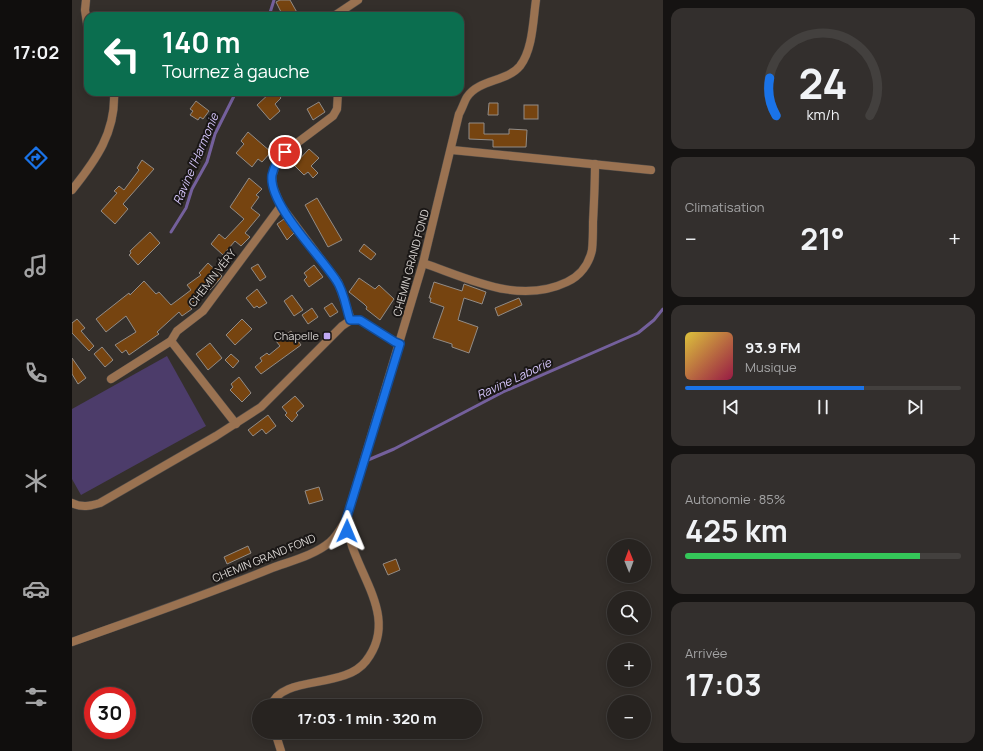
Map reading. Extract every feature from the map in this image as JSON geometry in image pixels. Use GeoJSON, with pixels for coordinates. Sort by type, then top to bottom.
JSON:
{"type":"FeatureCollection","features":[{"type":"Feature","properties":{"kind":"street"},"geometry":{"type":"LineString","coordinates":[[85,12],[86,0]]}},
{"type":"Feature","properties":{"kind":"street"},"geometry":{"type":"LineString","coordinates":[[340,12],[358,0]]}},
{"type":"Feature","properties":{"kind":"street","name":"CHEMIN GRAND FOND"},"geometry":{"type":"LineString","coordinates":[[72,642],[245,579],[320,548],[330,542],[339,532],[346,520],[400,344],[423,263],[460,114],[467,97],[485,84],[511,74],[520,66],[529,43],[536,0]]}},
{"type":"Feature","properties":{"kind":"street"},"geometry":{"type":"LineString","coordinates":[[72,190],[92,164],[106,140],[114,109],[114,96]]}},
{"type":"Feature","properties":{"kind":"street"},"geometry":{"type":"LineString","coordinates":[[338,96],[337,109],[333,116],[285,152],[278,159],[272,176],[274,192],[281,206],[338,282],[350,320]]}},
{"type":"Feature","properties":{"kind":"street"},"geometry":{"type":"LineString","coordinates":[[452,150],[651,170]]}},
{"type":"Feature","properties":{"kind":"street"},"geometry":{"type":"LineString","coordinates":[[423,263],[494,288],[518,292],[541,290],[560,285],[577,277],[587,264],[592,250],[595,164]]}},
{"type":"Feature","properties":{"kind":"street","name":"CHEMIN VÉRY"},"geometry":{"type":"LineString","coordinates":[[111,379],[171,341],[177,331],[203,311],[281,206]]}},
{"type":"Feature","properties":{"kind":"street"},"geometry":{"type":"LineString","coordinates":[[72,504],[78,506],[88,506],[100,502],[236,424],[261,407],[342,326],[350,320],[360,320],[400,344]]}},
{"type":"Feature","properties":{"kind":"street"},"geometry":{"type":"LineString","coordinates":[[171,341],[236,424]]}},
{"type":"Feature","properties":{"kind":"street"},"geometry":{"type":"LineString","coordinates":[[275,699],[283,692],[297,687],[346,676],[357,670],[371,654],[378,629],[378,610],[352,546],[347,531],[346,520]]}},
{"type":"Feature","properties":{"kind":"street"},"geometry":{"type":"LineString","coordinates":[[277,739],[281,751]]}},
{"type":"Feature","properties":{"kind":"shaded area"},"geometry":{"type":"Polygon","coordinates":[[[167,356],[206,426],[81,495],[72,479],[72,409],[167,356]]]}},
{"type":"Feature","properties":{"kind":"building"},"geometry":{"type":"Polygon","coordinates":[[[280,0],[290,0],[297,12],[281,12],[276,2],[280,0]]]}},
{"type":"Feature","properties":{"kind":"building"},"geometry":{"type":"Polygon","coordinates":[[[267,96],[279,96],[281,98],[275,104],[280,111],[270,120],[257,105],[267,96]]]}},
{"type":"Feature","properties":{"kind":"building"},"geometry":{"type":"Polygon","coordinates":[[[196,101],[209,111],[203,119],[200,117],[198,120],[190,115],[193,111],[190,109],[196,101]]]}},
{"type":"Feature","properties":{"kind":"building"},"geometry":{"type":"Polygon","coordinates":[[[319,102],[325,112],[313,120],[307,109],[319,102]]]}},
{"type":"Feature","properties":{"kind":"building"},"geometry":{"type":"Polygon","coordinates":[[[489,103],[498,103],[498,115],[488,115],[489,103]]]}},
{"type":"Feature","properties":{"kind":"building"},"geometry":{"type":"Polygon","coordinates":[[[524,105],[538,105],[538,119],[524,119],[524,105]]]}},
{"type":"Feature","properties":{"kind":"building"},"geometry":{"type":"Polygon","coordinates":[[[469,123],[484,123],[484,134],[509,134],[509,129],[527,130],[526,147],[493,147],[493,140],[469,139],[469,123]]]}},
{"type":"Feature","properties":{"kind":"building"},"geometry":{"type":"Polygon","coordinates":[[[248,132],[271,152],[262,162],[258,159],[252,167],[236,153],[244,144],[241,141],[248,132]]]}},
{"type":"Feature","properties":{"kind":"building"},"geometry":{"type":"Polygon","coordinates":[[[309,149],[319,158],[311,166],[318,173],[313,178],[308,172],[304,175],[294,165],[309,149]]]}},
{"type":"Feature","properties":{"kind":"building"},"geometry":{"type":"Polygon","coordinates":[[[142,160],[154,169],[123,204],[128,209],[115,224],[101,211],[117,193],[114,191],[119,186],[124,190],[139,170],[137,168],[142,160]]]}},
{"type":"Feature","properties":{"kind":"building"},"geometry":{"type":"Polygon","coordinates":[[[249,178],[262,189],[256,195],[259,197],[251,208],[260,215],[245,233],[250,237],[241,246],[235,241],[223,255],[211,244],[219,234],[225,239],[244,219],[230,207],[249,178]]]}},
{"type":"Feature","properties":{"kind":"building"},"geometry":{"type":"Polygon","coordinates":[[[317,198],[342,240],[328,247],[305,205],[317,198]]]}},
{"type":"Feature","properties":{"kind":"building"},"geometry":{"type":"Polygon","coordinates":[[[284,219],[294,233],[287,240],[277,224],[284,219]]]}},
{"type":"Feature","properties":{"kind":"building"},"geometry":{"type":"Polygon","coordinates":[[[150,232],[160,243],[138,265],[129,255],[131,253],[130,251],[150,232]]]}},
{"type":"Feature","properties":{"kind":"building"},"geometry":{"type":"Polygon","coordinates":[[[364,244],[376,254],[371,260],[359,251],[364,244]]]}},
{"type":"Feature","properties":{"kind":"building"},"geometry":{"type":"Polygon","coordinates":[[[208,263],[222,276],[219,280],[210,290],[189,306],[192,309],[182,316],[179,312],[157,332],[159,334],[129,355],[126,350],[122,353],[115,345],[136,332],[126,316],[106,332],[96,319],[129,293],[130,295],[144,281],[156,294],[159,292],[171,305],[191,290],[187,285],[201,275],[199,273],[208,263]]]}},
{"type":"Feature","properties":{"kind":"building"},"geometry":{"type":"Polygon","coordinates":[[[258,264],[266,277],[260,281],[251,268],[258,264]]]}},
{"type":"Feature","properties":{"kind":"building"},"geometry":{"type":"Polygon","coordinates":[[[314,265],[323,277],[309,287],[304,280],[307,277],[304,273],[314,265]]]}},
{"type":"Feature","properties":{"kind":"building"},"geometry":{"type":"Polygon","coordinates":[[[359,278],[375,289],[379,285],[394,299],[380,320],[366,309],[367,307],[364,304],[349,292],[359,278]]]}},
{"type":"Feature","properties":{"kind":"building"},"geometry":{"type":"Polygon","coordinates":[[[434,282],[462,291],[464,284],[486,292],[482,304],[464,298],[458,320],[478,327],[469,353],[452,347],[452,344],[433,338],[444,307],[430,302],[431,298],[429,298],[434,282]]]}},
{"type":"Feature","properties":{"kind":"building"},"geometry":{"type":"Polygon","coordinates":[[[257,289],[267,303],[259,308],[257,306],[254,308],[246,298],[257,289]]]}},
{"type":"Feature","properties":{"kind":"building"},"geometry":{"type":"Polygon","coordinates":[[[292,295],[303,310],[294,316],[284,301],[292,295]]]}},
{"type":"Feature","properties":{"kind":"building"},"geometry":{"type":"Polygon","coordinates":[[[519,298],[522,305],[498,316],[495,308],[519,298]]]}},
{"type":"Feature","properties":{"kind":"building"},"geometry":{"type":"Polygon","coordinates":[[[332,303],[338,312],[330,317],[324,308],[332,303]]]}},
{"type":"Feature","properties":{"kind":"building"},"geometry":{"type":"Polygon","coordinates":[[[312,308],[318,317],[308,324],[302,315],[312,308]]]}},
{"type":"Feature","properties":{"kind":"building"},"geometry":{"type":"Polygon","coordinates":[[[77,319],[85,328],[81,331],[94,346],[89,351],[72,333],[72,323],[77,319]]]}},
{"type":"Feature","properties":{"kind":"building"},"geometry":{"type":"Polygon","coordinates":[[[242,319],[252,329],[235,345],[226,335],[242,319]]]}},
{"type":"Feature","properties":{"kind":"building"},"geometry":{"type":"Polygon","coordinates":[[[291,331],[301,345],[261,374],[255,367],[262,361],[260,358],[267,353],[269,355],[280,346],[276,341],[291,331]]]}},
{"type":"Feature","properties":{"kind":"building"},"geometry":{"type":"Polygon","coordinates":[[[210,343],[222,358],[208,370],[196,354],[210,343]]]}},
{"type":"Feature","properties":{"kind":"building"},"geometry":{"type":"Polygon","coordinates":[[[102,347],[113,360],[105,367],[94,354],[102,347]]]}},
{"type":"Feature","properties":{"kind":"building"},"geometry":{"type":"Polygon","coordinates":[[[231,354],[239,361],[233,368],[225,360],[231,354]]]}},
{"type":"Feature","properties":{"kind":"building"},"geometry":{"type":"Polygon","coordinates":[[[72,358],[86,378],[78,384],[72,374],[72,358]]]}},
{"type":"Feature","properties":{"kind":"building"},"geometry":{"type":"Polygon","coordinates":[[[239,377],[251,393],[242,402],[230,390],[233,387],[231,384],[239,377]]]}},
{"type":"Feature","properties":{"kind":"building"},"geometry":{"type":"Polygon","coordinates":[[[295,396],[304,406],[296,413],[298,415],[292,422],[285,415],[287,413],[282,407],[295,396]]]}},
{"type":"Feature","properties":{"kind":"building"},"geometry":{"type":"Polygon","coordinates":[[[268,415],[276,426],[266,434],[262,429],[253,436],[248,430],[268,415]]]}},
{"type":"Feature","properties":{"kind":"building"},"geometry":{"type":"Polygon","coordinates":[[[319,487],[323,500],[309,504],[305,491],[319,487]]]}},
{"type":"Feature","properties":{"kind":"building"},"geometry":{"type":"Polygon","coordinates":[[[248,546],[251,553],[227,564],[224,557],[248,546]]]}},
{"type":"Feature","properties":{"kind":"building"},"geometry":{"type":"Polygon","coordinates":[[[396,559],[400,570],[388,575],[383,564],[396,559]]]}},
{"type":"Feature","properties":{"kind":"waterway","name":"Ravine l'Harmonie"},"geometry":{"type":"LineString","coordinates":[[270,12],[274,0]]}},
{"type":"Feature","properties":{"kind":"waterway","name":"Ravine l'Harmonie"},"geometry":{"type":"LineString","coordinates":[[171,232],[186,208],[192,189],[207,162],[215,134],[234,96]]}},
{"type":"Feature","properties":{"kind":"waterway","name":"Ravine Laborie"},"geometry":{"type":"LineString","coordinates":[[368,460],[394,449],[503,392],[638,333],[654,320],[663,309]]}},
{"type":"Feature","properties":{"kind":"place","name":"Chapelle"},"geometry":{"type":"Point","coordinates":[327,336]}},
{"type":"Feature","properties":{"kind":"route"},"geometry":{"type":"LineString","coordinates":[[285,152],[278,159],[272,176],[273,187],[281,206],[338,282],[350,320],[360,320],[400,344],[346,520],[347,531]]}}]}
